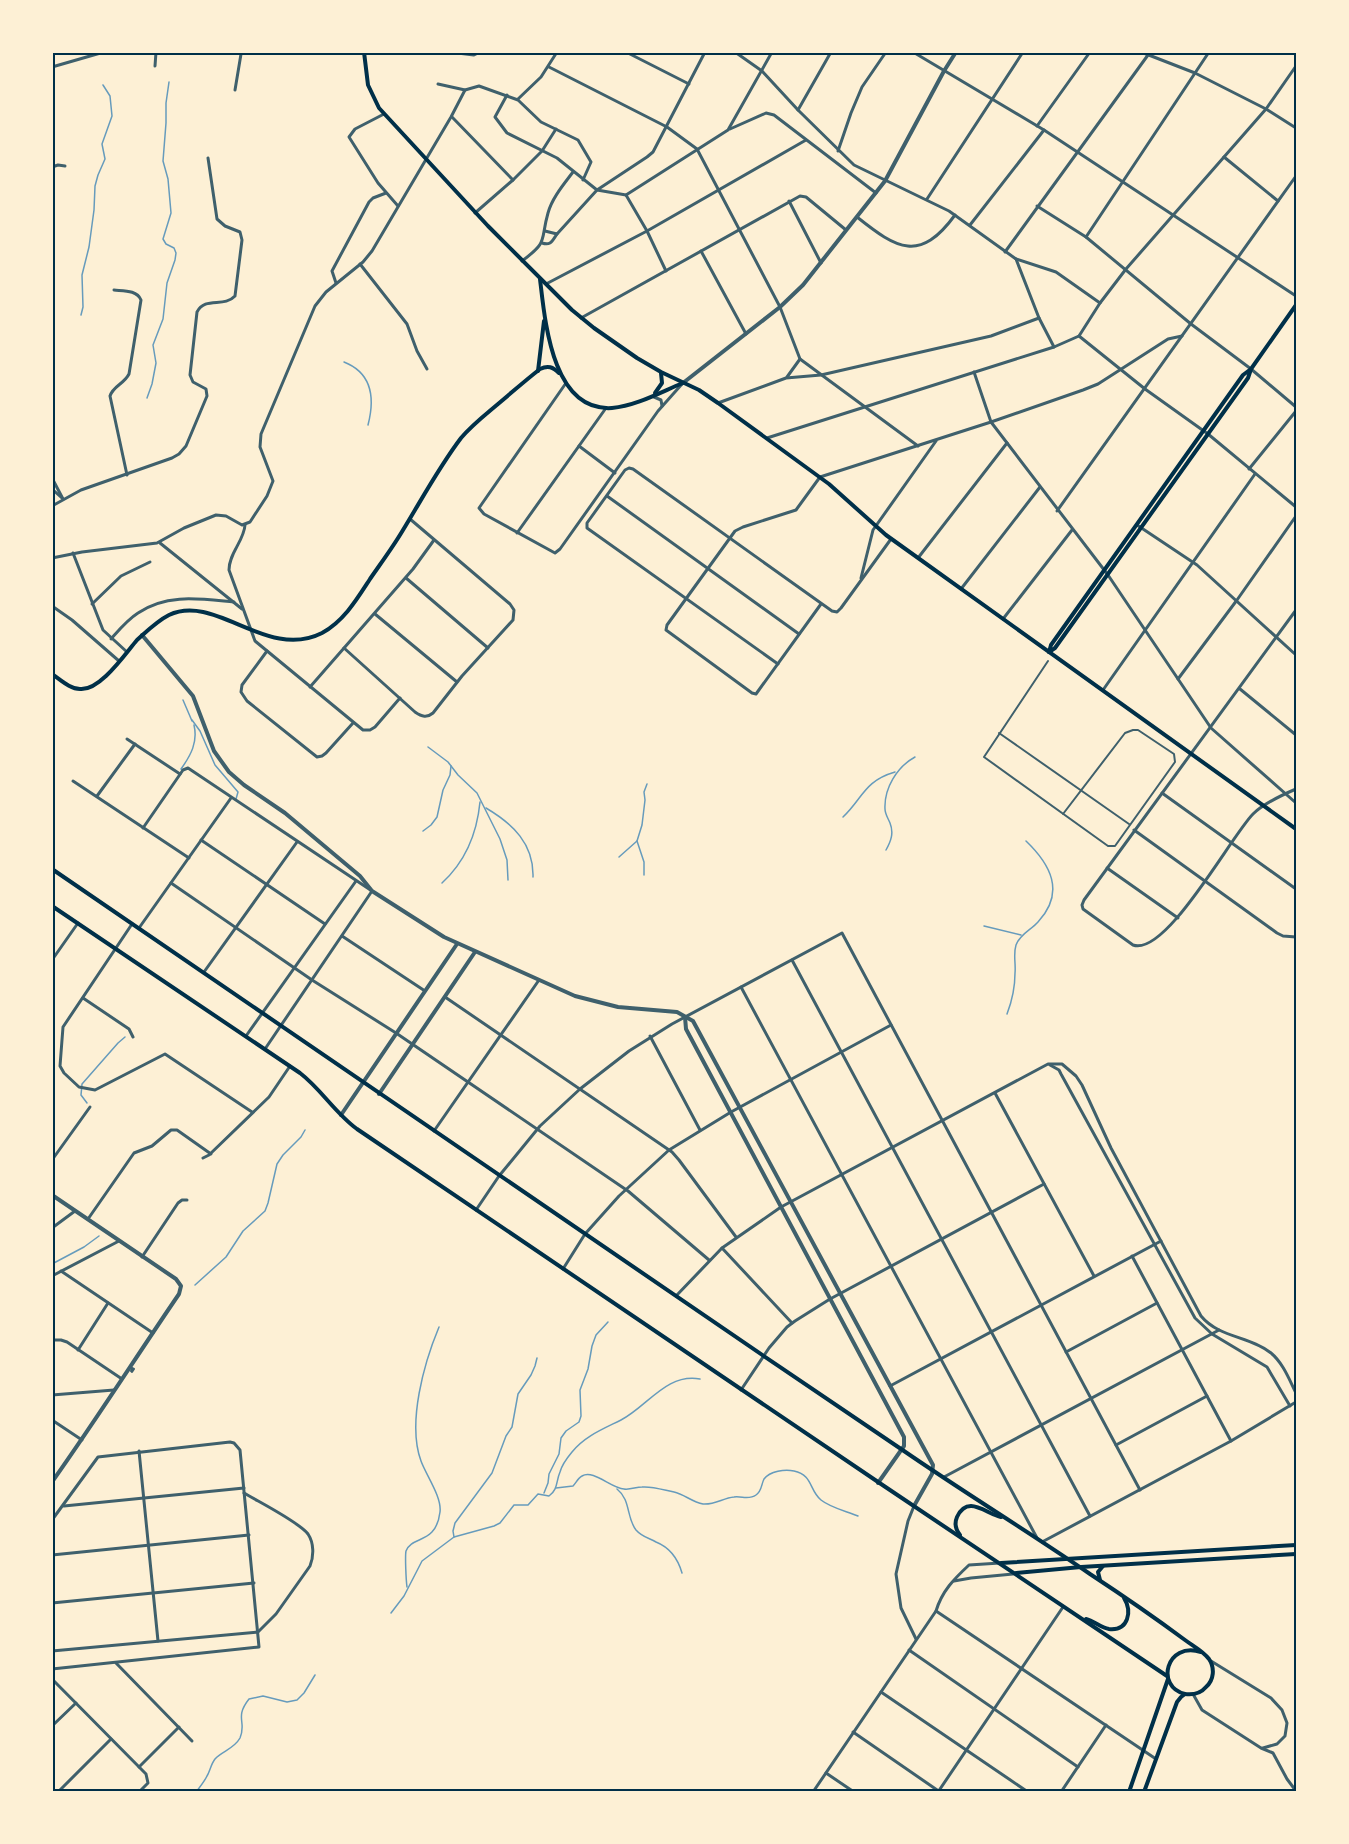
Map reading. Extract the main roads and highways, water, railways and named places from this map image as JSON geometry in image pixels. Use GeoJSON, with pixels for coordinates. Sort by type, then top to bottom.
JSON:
{"type":"FeatureCollection","features":[{"type":"Feature","properties":{"kind":"main road"},"geometry":{"type":"LineString","coordinates":[[364,52],[370,93],[384,114],[522,261],[581,318],[661,372],[699,390],[767,438],[841,494],[891,539],[1296,829]]}},
{"type":"Feature","properties":{"kind":"main road"},"geometry":{"type":"LineString","coordinates":[[540,278],[544,318],[559,373]]}},
{"type":"Feature","properties":{"kind":"main road"},"geometry":{"type":"LineString","coordinates":[[1049,652],[1051,645],[1106,572],[1296,305]]}},
{"type":"Feature","properties":{"kind":"main road"},"geometry":{"type":"LineString","coordinates":[[538,371],[544,318]]}},
{"type":"Feature","properties":{"kind":"main road"},"geometry":{"type":"LineString","coordinates":[[52,674],[74,688],[85,689],[93,686],[142,635],[164,618],[188,610],[204,611],[250,630],[279,638],[297,639],[315,636],[331,627],[351,607],[410,519],[436,473],[466,432],[538,371],[548,366],[555,369],[575,394],[586,402],[606,408],[622,406],[683,383]]}},
{"type":"Feature","properties":{"kind":"main road"},"geometry":{"type":"LineString","coordinates":[[650,396],[662,383],[661,372]]}},
{"type":"Feature","properties":{"kind":"main road"},"geometry":{"type":"LineString","coordinates":[[52,869],[901,1449],[1103,1582],[1201,1652],[1209,1659],[1213,1670],[1211,1681],[1204,1689],[1181,1697],[1177,1702],[1144,1791]]}},
{"type":"Feature","properties":{"kind":"main road"},"geometry":{"type":"LineString","coordinates":[[52,906],[290,1066],[312,1083],[357,1129],[878,1483],[1016,1573],[1168,1677],[1177,1690],[1190,1694]]}},
{"type":"Feature","properties":{"kind":"main road"},"geometry":{"type":"LineString","coordinates":[[965,1540],[956,1530],[956,1522],[958,1515],[966,1508],[979,1506],[995,1516],[1004,1517]]}},
{"type":"Feature","properties":{"kind":"main road"},"geometry":{"type":"LineString","coordinates":[[1000,1563],[1296,1545]]}},
{"type":"Feature","properties":{"kind":"main road"},"geometry":{"type":"LineString","coordinates":[[1016,1573],[1296,1554]]}},
{"type":"Feature","properties":{"kind":"main road"},"geometry":{"type":"LineString","coordinates":[[1103,1582],[1099,1579],[1098,1573],[1099,1569],[1104,1566]]}},
{"type":"Feature","properties":{"kind":"main road"},"geometry":{"type":"LineString","coordinates":[[1080,1617],[1105,1628],[1119,1628],[1129,1615],[1123,1596]]}},
{"type":"Feature","properties":{"kind":"main road"},"geometry":{"type":"LineString","coordinates":[[1129,1791],[1168,1677],[1169,1663],[1178,1653],[1191,1649],[1201,1652]]}},
{"type":"Feature","properties":{"kind":"waterway"},"geometry":{"type":"LineString","coordinates":[[147,398],[156,363],[153,345],[163,319],[167,283],[176,253],[174,248],[166,244],[163,239],[171,213],[168,179],[163,161],[169,82]]}},
{"type":"Feature","properties":{"kind":"waterway"},"geometry":{"type":"LineString","coordinates":[[81,315],[82,275],[89,247],[95,186],[105,159],[102,144],[112,116],[110,96],[103,85]]}},
{"type":"Feature","properties":{"kind":"waterway"},"geometry":{"type":"LineString","coordinates":[[344,362],[361,373],[366,380],[371,396],[368,425]]}},
{"type":"Feature","properties":{"kind":"waterway"},"geometry":{"type":"LineString","coordinates":[[183,700],[192,721]]}},
{"type":"Feature","properties":{"kind":"waterway"},"geometry":{"type":"LineString","coordinates":[[192,720],[200,731],[215,765],[238,792],[236,799]]}},
{"type":"Feature","properties":{"kind":"waterway"},"geometry":{"type":"LineString","coordinates":[[182,770],[194,743],[194,725]]}},
{"type":"Feature","properties":{"kind":"waterway"},"geometry":{"type":"LineString","coordinates":[[428,747],[448,762],[477,793],[500,839],[507,860],[508,880]]}},
{"type":"Feature","properties":{"kind":"waterway"},"geometry":{"type":"LineString","coordinates":[[886,850],[892,834],[885,811],[889,786],[897,772],[915,757]]}},
{"type":"Feature","properties":{"kind":"waterway"},"geometry":{"type":"LineString","coordinates":[[423,831],[437,817],[451,766]]}},
{"type":"Feature","properties":{"kind":"waterway"},"geometry":{"type":"LineString","coordinates":[[843,817],[870,785],[895,772]]}},
{"type":"Feature","properties":{"kind":"waterway"},"geometry":{"type":"LineString","coordinates":[[619,857],[637,841],[642,825],[644,792],[647,784]]}},
{"type":"Feature","properties":{"kind":"waterway"},"geometry":{"type":"LineString","coordinates":[[442,883],[458,865],[469,846],[480,802]]}},
{"type":"Feature","properties":{"kind":"waterway"},"geometry":{"type":"LineString","coordinates":[[486,808],[505,821],[520,836],[530,855],[533,877]]}},
{"type":"Feature","properties":{"kind":"waterway"},"geometry":{"type":"LineString","coordinates":[[637,841],[644,862],[644,875]]}},
{"type":"Feature","properties":{"kind":"waterway"},"geometry":{"type":"LineString","coordinates":[[1007,1014],[1014,989],[1016,945],[1047,911],[1053,889],[1048,869],[1026,841]]}},
{"type":"Feature","properties":{"kind":"waterway"},"geometry":{"type":"LineString","coordinates":[[984,926],[1021,935]]}},
{"type":"Feature","properties":{"kind":"waterway"},"geometry":{"type":"LineString","coordinates":[[87,1103],[81,1095],[82,1084],[125,1037]]}},
{"type":"Feature","properties":{"kind":"waterway"},"geometry":{"type":"LineString","coordinates":[[195,1285],[226,1257],[243,1231],[265,1211],[277,1164],[305,1130]]}},
{"type":"Feature","properties":{"kind":"waterway"},"geometry":{"type":"LineString","coordinates":[[52,1264],[99,1236]]}},
{"type":"Feature","properties":{"kind":"waterway"},"geometry":{"type":"LineString","coordinates":[[544,1493],[549,1474],[559,1454],[561,1438],[566,1431],[579,1422],[581,1416],[580,1390],[588,1369],[592,1346],[596,1335],[608,1322]]}},
{"type":"Feature","properties":{"kind":"waterway"},"geometry":{"type":"LineString","coordinates":[[407,1587],[406,1551],[409,1546],[434,1530],[440,1512],[436,1493],[421,1461],[416,1429],[423,1375],[439,1327]]}},
{"type":"Feature","properties":{"kind":"waterway"},"geometry":{"type":"LineString","coordinates":[[454,1537],[455,1523],[492,1473],[506,1436],[512,1427],[518,1394],[531,1375],[537,1358]]}},
{"type":"Feature","properties":{"kind":"waterway"},"geometry":{"type":"LineString","coordinates":[[391,1613],[404,1596],[422,1561],[454,1537],[500,1523],[514,1505],[528,1505],[538,1494],[549,1496],[555,1488],[565,1461],[583,1442],[631,1414],[667,1386],[688,1378],[700,1379]]}},
{"type":"Feature","properties":{"kind":"waterway"},"geometry":{"type":"LineString","coordinates":[[556,1488],[573,1486],[582,1476],[591,1475],[619,1488],[654,1488],[678,1493],[699,1503],[707,1504],[756,1495],[767,1476],[778,1471],[790,1470],[805,1476],[817,1496],[825,1503],[858,1516]]}},
{"type":"Feature","properties":{"kind":"waterway"},"geometry":{"type":"LineString","coordinates":[[617,1489],[627,1503],[636,1530],[670,1551],[682,1573]]}},
{"type":"Feature","properties":{"kind":"waterway"},"geometry":{"type":"LineString","coordinates":[[196,1792],[215,1759],[235,1745],[240,1738],[241,1715],[249,1699],[263,1696],[287,1702],[297,1700],[315,1675]]}}]}
